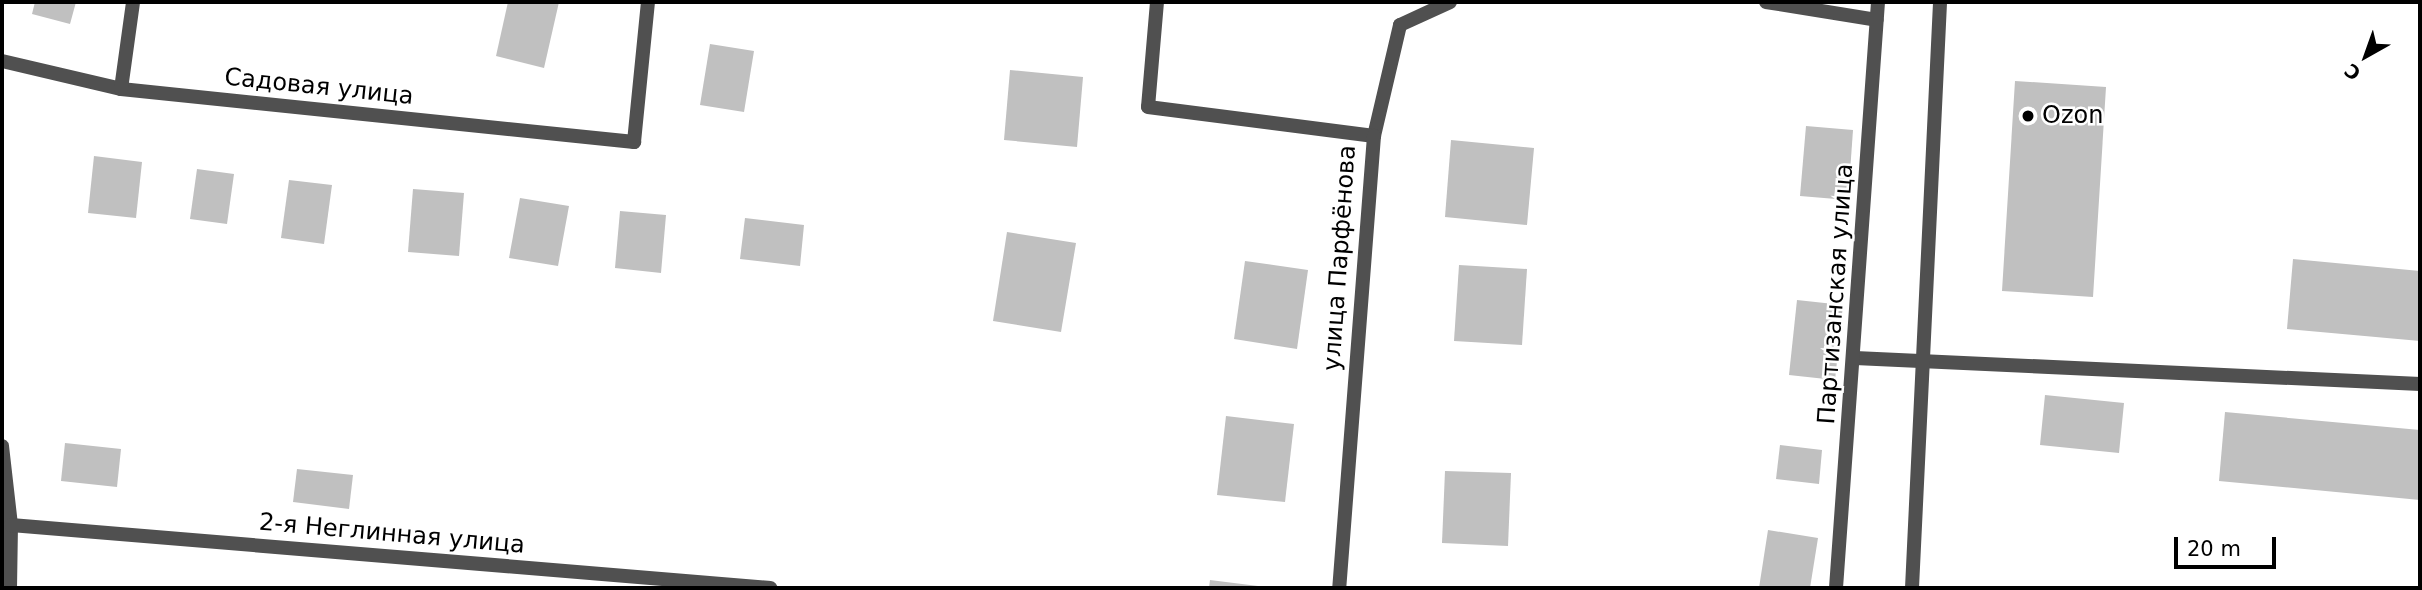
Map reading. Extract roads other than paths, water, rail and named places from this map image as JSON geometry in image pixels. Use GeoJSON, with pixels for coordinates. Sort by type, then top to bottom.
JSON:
{"type":"FeatureCollection","features":[{"type":"Feature","properties":{"kind":"street"},"geometry":{"type":"LineString","coordinates":[[121,89],[133,2]]}},
{"type":"Feature","properties":{"kind":"street","name":"Садовая улица"},"geometry":{"type":"LineString","coordinates":[[2,61],[121,89],[634,142],[649,2]]}},
{"type":"Feature","properties":{"kind":"street","name":"улица Парфёнова"},"geometry":{"type":"LineString","coordinates":[[1157,2],[1148,107],[1374,136],[1339,588]]}},
{"type":"Feature","properties":{"kind":"street"},"geometry":{"type":"LineString","coordinates":[[1374,136],[1400,25],[1450,2]]}},
{"type":"Feature","properties":{"kind":"street"},"geometry":{"type":"LineString","coordinates":[[1766,2],[1877,20]]}},
{"type":"Feature","properties":{"kind":"street","name":"Партизанская улица"},"geometry":{"type":"LineString","coordinates":[[1836,588],[1855,358],[1878,2]]}},
{"type":"Feature","properties":{"kind":"street"},"geometry":{"type":"LineString","coordinates":[[1912,588],[1940,2]]}},
{"type":"Feature","properties":{"kind":"street"},"geometry":{"type":"LineString","coordinates":[[1855,358],[2420,384]]}},
{"type":"Feature","properties":{"kind":"street"},"geometry":{"type":"LineString","coordinates":[[2,446],[11,525],[10,588]]}},
{"type":"Feature","properties":{"kind":"street","name":"2-я Неглинная улица"},"geometry":{"type":"LineString","coordinates":[[11,525],[769,588]]}},
{"type":"Feature","properties":{"kind":"place","name":"Ozon"},"geometry":{"type":"Point","coordinates":[2028,116]}}]}
